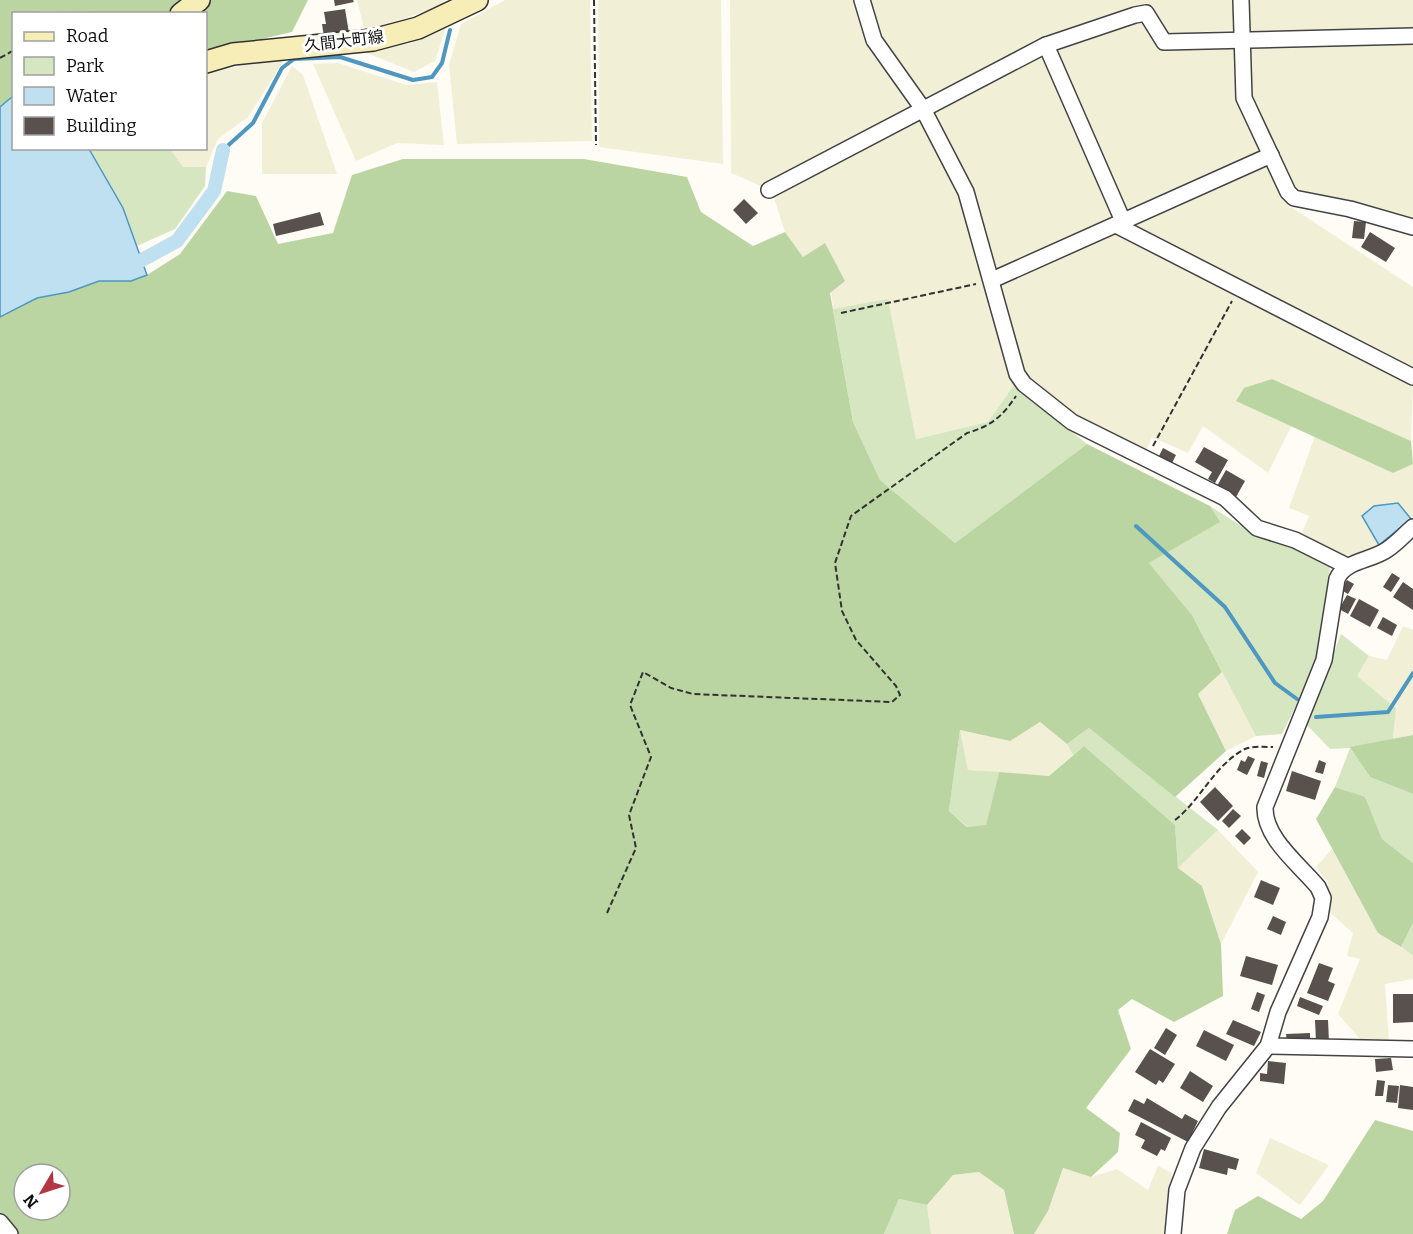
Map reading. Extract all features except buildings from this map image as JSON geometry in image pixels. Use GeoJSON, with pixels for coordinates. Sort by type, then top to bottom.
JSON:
{"type":"FeatureCollection","features":[{"type":"Feature","properties":{"kind":"main road"},"geometry":{"type":"LineString","coordinates":[[184,12],[199,0]]}},
{"type":"Feature","properties":{"kind":"main road","name":"久間大町線"},"geometry":{"type":"LineString","coordinates":[[207,62],[233,54],[373,40],[418,28],[477,0]]}},
{"type":"Feature","properties":{"kind":"street"},"geometry":{"type":"LineString","coordinates":[[862,0],[874,40],[923,109],[966,192],[1017,374],[1024,384],[1072,422],[1225,498],[1257,528],[1295,540],[1347,566]]}},
{"type":"Feature","properties":{"kind":"street"},"geometry":{"type":"LineString","coordinates":[[1241,0],[1244,98],[1288,192],[1294,198],[1350,209],[1413,227]]}},
{"type":"Feature","properties":{"kind":"street"},"geometry":{"type":"LineString","coordinates":[[769,190],[1046,45],[1146,13],[1164,42],[1242,38],[1413,36]]}},
{"type":"Feature","properties":{"kind":"street"},"geometry":{"type":"LineString","coordinates":[[1046,45],[1119,223],[1239,288],[1413,377]]}},
{"type":"Feature","properties":{"kind":"street"},"geometry":{"type":"LineString","coordinates":[[992,280],[1271,155]]}},
{"type":"Feature","properties":{"kind":"street"},"geometry":{"type":"LineString","coordinates":[[1173,1234],[1177,1190],[1193,1148],[1219,1107],[1268,1046],[1278,1012],[1320,917],[1323,898],[1318,887],[1270,832],[1265,820],[1265,807],[1324,660],[1337,579],[1340,571],[1347,566],[1388,550],[1413,527]]}},
{"type":"Feature","properties":{"kind":"street"},"geometry":{"type":"LineString","coordinates":[[1268,1046],[1413,1049]]}},
{"type":"Feature","properties":{"kind":"street"},"geometry":{"type":"LineString","coordinates":[[0,1222],[9,1234]]}},
{"type":"Feature","properties":{"kind":"path"},"geometry":{"type":"LineString","coordinates":[[594,0],[596,145]]}},
{"type":"Feature","properties":{"kind":"path"},"geometry":{"type":"LineString","coordinates":[[841,313],[992,280]]}},
{"type":"Feature","properties":{"kind":"path"},"geometry":{"type":"LineString","coordinates":[[1145,460],[1239,288]]}},
{"type":"Feature","properties":{"kind":"path"},"geometry":{"type":"LineString","coordinates":[[607,913],[636,848],[629,815],[651,757],[630,705],[644,672],[671,688],[693,694],[892,702],[900,695],[896,686],[856,640],[842,611],[836,563],[851,516],[967,433],[986,427],[1003,415],[1024,384]]}},
{"type":"Feature","properties":{"kind":"path"},"geometry":{"type":"LineString","coordinates":[[1174,820],[1190,809],[1211,778],[1245,748],[1288,746]]}},
{"type":"Feature","properties":{"kind":"shaded area"},"geometry":{"type":"Polygon","coordinates":[[[357,0],[444,0],[443,5],[365,32],[357,0]]]}},
{"type":"Feature","properties":{"kind":"shaded area"},"geometry":{"type":"Polygon","coordinates":[[[505,0],[590,0],[592,141],[457,144],[449,65],[461,24],[505,0]]]}},
{"type":"Feature","properties":{"kind":"shaded area"},"geometry":{"type":"Polygon","coordinates":[[[598,0],[721,0],[723,164],[599,147],[598,0]]]}},
{"type":"Feature","properties":{"kind":"shaded area"},"geometry":{"type":"Polygon","coordinates":[[[730,0],[855,0],[871,49],[915,106],[761,186],[731,173],[730,0]]]}},
{"type":"Feature","properties":{"kind":"shaded area"},"geometry":{"type":"Polygon","coordinates":[[[869,0],[1235,0],[1236,30],[1166,34],[1147,3],[1042,39],[925,99],[880,34],[869,0]]]}},
{"type":"Feature","properties":{"kind":"shaded area"},"geometry":{"type":"Polygon","coordinates":[[[1246,0],[1413,0],[1413,29],[1247,31],[1246,0]]]}},
{"type":"Feature","properties":{"kind":"shaded area"},"geometry":{"type":"Polygon","coordinates":[[[1141,19],[1161,49],[1235,45],[1237,102],[1262,156],[1125,217],[1051,48],[1141,19]]]}},
{"type":"Feature","properties":{"kind":"shaded area"},"geometry":{"type":"Polygon","coordinates":[[[446,27],[435,61],[414,72],[352,47],[409,44],[446,27]]]}},
{"type":"Feature","properties":{"kind":"shaded area"},"geometry":{"type":"Polygon","coordinates":[[[1413,39],[1413,219],[1293,189],[1249,98],[1249,42],[1413,39]]]}},
{"type":"Feature","properties":{"kind":"shaded area"},"geometry":{"type":"Polygon","coordinates":[[[1047,54],[1116,219],[997,271],[973,191],[930,110],[1047,54]]]}},
{"type":"Feature","properties":{"kind":"shaded area"},"geometry":{"type":"Polygon","coordinates":[[[287,55],[248,117],[218,139],[206,167],[183,167],[171,150],[207,150],[207,74],[287,55]]]}},
{"type":"Feature","properties":{"kind":"shaded area"},"geometry":{"type":"Polygon","coordinates":[[[338,63],[406,85],[437,82],[444,145],[397,143],[356,161],[313,64],[338,63]]]}},
{"type":"Feature","properties":{"kind":"shaded area"},"geometry":{"type":"Polygon","coordinates":[[[292,66],[303,75],[337,174],[262,174],[262,123],[292,66]]]}},
{"type":"Feature","properties":{"kind":"shaded area"},"geometry":{"type":"Polygon","coordinates":[[[919,114],[960,195],[1014,385],[988,422],[916,439],[888,300],[833,309],[826,244],[803,257],[785,232],[774,198],[919,114]]]}},
{"type":"Feature","properties":{"kind":"shaded area"},"geometry":{"type":"Polygon","coordinates":[[[1265,161],[1288,205],[1413,287],[1413,371],[1129,224],[1265,161]]]}},
{"type":"Feature","properties":{"kind":"shaded area"},"geometry":{"type":"Polygon","coordinates":[[[1117,230],[1413,386],[1411,441],[1272,379],[1236,400],[1292,425],[1268,473],[1203,426],[1188,453],[1152,437],[1144,456],[1073,414],[1022,373],[999,282],[1117,230]]]}},
{"type":"Feature","properties":{"kind":"shaded area"},"geometry":{"type":"Polygon","coordinates":[[[1315,436],[1393,473],[1413,464],[1413,518],[1411,519],[1398,503],[1362,516],[1379,545],[1359,555],[1339,555],[1302,533],[1309,516],[1289,508],[1315,436]]]}},
{"type":"Feature","properties":{"kind":"shaded area"},"geometry":{"type":"Polygon","coordinates":[[[1403,626],[1413,630],[1413,735],[1393,739],[1396,708],[1357,676],[1369,656],[1387,660],[1403,626]]]}},
{"type":"Feature","properties":{"kind":"shaded area"},"geometry":{"type":"Polygon","coordinates":[[[1222,672],[1256,736],[1226,751],[1198,694],[1222,672]]]}},
{"type":"Feature","properties":{"kind":"shaded area"},"geometry":{"type":"Polygon","coordinates":[[[1040,722],[1067,744],[1073,755],[1049,776],[968,770],[960,730],[1010,741],[1040,722]]]}},
{"type":"Feature","properties":{"kind":"shaded area"},"geometry":{"type":"Polygon","coordinates":[[[1218,830],[1258,872],[1221,944],[1202,886],[1178,868],[1218,830]]]}},
{"type":"Feature","properties":{"kind":"shaded area"},"geometry":{"type":"Polygon","coordinates":[[[1332,849],[1378,932],[1413,956],[1413,979],[1385,984],[1389,1040],[1360,1039],[1338,1014],[1360,959],[1347,956],[1353,933],[1327,910],[1328,883],[1316,867],[1332,849]]]}},
{"type":"Feature","properties":{"kind":"shaded area"},"geometry":{"type":"Polygon","coordinates":[[[1270,1138],[1329,1165],[1300,1205],[1256,1173],[1270,1138]]]}},
{"type":"Feature","properties":{"kind":"shaded area"},"geometry":{"type":"Polygon","coordinates":[[[1158,1166],[1172,1173],[1164,1234],[1034,1234],[1048,1211],[1063,1168],[1091,1177],[1117,1169],[1148,1190],[1158,1166]]]}},
{"type":"Feature","properties":{"kind":"shaded area"},"geometry":{"type":"Polygon","coordinates":[[[979,1172],[1004,1190],[1014,1234],[931,1234],[927,1205],[953,1175],[979,1172]]]}},
{"type":"Feature","properties":{"kind":"green space"},"geometry":{"type":"Polygon","coordinates":[[[0,0],[308,0],[292,32],[207,52],[207,12],[12,12],[12,97],[0,107],[0,0]]]}},
{"type":"Feature","properties":{"kind":"green space"},"geometry":{"type":"Polygon","coordinates":[[[90,150],[171,150],[183,167],[206,167],[205,186],[175,229],[137,246],[123,208],[90,150]]]}},
{"type":"Feature","properties":{"kind":"green space"},"geometry":{"type":"Polygon","coordinates":[[[403,159],[584,159],[687,177],[701,212],[753,246],[785,232],[803,257],[825,243],[845,281],[830,293],[853,422],[880,480],[955,543],[1087,444],[1210,506],[1220,522],[1149,563],[1192,615],[1222,672],[1198,694],[1226,751],[1175,797],[1089,728],[1067,744],[1040,722],[1010,741],[960,730],[949,811],[967,827],[986,825],[999,772],[1049,776],[1084,746],[1175,825],[1178,868],[1202,886],[1221,944],[1223,996],[1174,1022],[1132,999],[1118,1010],[1131,1049],[1086,1108],[1120,1133],[1118,1152],[1091,1177],[1063,1168],[1048,1211],[1034,1234],[1014,1234],[1004,1190],[979,1172],[953,1175],[927,1205],[899,1199],[884,1234],[0,1234],[0,317],[37,298],[69,292],[99,281],[131,281],[147,275],[180,254],[227,191],[256,196],[278,244],[333,233],[352,175],[403,159]]]}},
{"type":"Feature","properties":{"kind":"green space"},"geometry":{"type":"Polygon","coordinates":[[[888,299],[916,439],[988,422],[1014,385],[1087,444],[955,543],[880,480],[853,422],[833,309],[888,299]]]}},
{"type":"Feature","properties":{"kind":"green space"},"geometry":{"type":"Polygon","coordinates":[[[1272,379],[1411,441],[1413,464],[1393,473],[1236,401],[1244,388],[1272,379]]]}},
{"type":"Feature","properties":{"kind":"green space"},"geometry":{"type":"Polygon","coordinates":[[[1210,506],[1254,534],[1331,562],[1314,669],[1282,734],[1256,736],[1192,615],[1149,563],[1219,522],[1210,506]]]}},
{"type":"Feature","properties":{"kind":"green space"},"geometry":{"type":"Polygon","coordinates":[[[1341,634],[1369,656],[1357,676],[1396,708],[1393,739],[1351,748],[1370,777],[1413,794],[1413,863],[1382,839],[1365,798],[1335,787],[1350,748],[1330,749],[1306,724],[1341,634]]]}},
{"type":"Feature","properties":{"kind":"green space"},"geometry":{"type":"Polygon","coordinates":[[[1089,728],[1218,830],[1178,868],[1175,825],[1084,746],[1073,755],[1067,744],[1089,728]]]}},
{"type":"Feature","properties":{"kind":"green space"},"geometry":{"type":"Polygon","coordinates":[[[960,730],[968,770],[999,772],[986,826],[968,827],[949,811],[960,730]]]}},
{"type":"Feature","properties":{"kind":"green space"},"geometry":{"type":"Polygon","coordinates":[[[1413,735],[1413,794],[1370,777],[1350,747],[1413,735]]]}},
{"type":"Feature","properties":{"kind":"green space"},"geometry":{"type":"Polygon","coordinates":[[[1335,787],[1365,797],[1382,839],[1413,863],[1413,923],[1401,947],[1378,933],[1316,819],[1335,787]]]}},
{"type":"Feature","properties":{"kind":"green space"},"geometry":{"type":"Polygon","coordinates":[[[1413,923],[1413,956],[1401,947],[1413,923]]]}},
{"type":"Feature","properties":{"kind":"green space"},"geometry":{"type":"Polygon","coordinates":[[[1375,1120],[1413,1131],[1413,1234],[1227,1234],[1235,1210],[1258,1196],[1301,1219],[1323,1201],[1375,1120]]]}},
{"type":"Feature","properties":{"kind":"green space"},"geometry":{"type":"Polygon","coordinates":[[[899,1199],[927,1205],[931,1234],[884,1234],[899,1199]]]}},
{"type":"Feature","properties":{"kind":"water"},"geometry":{"type":"Polygon","coordinates":[[[12,97],[12,150],[90,150],[123,208],[147,275],[131,281],[99,281],[69,292],[37,298],[0,317],[0,107],[12,97]]]}},
{"type":"Feature","properties":{"kind":"water"},"geometry":{"type":"Polygon","coordinates":[[[1398,503],[1411,519],[1379,545],[1362,516],[1374,506],[1398,503]]]}},
{"type":"Feature","properties":{"kind":"waterway"},"geometry":{"type":"LineString","coordinates":[[223,150],[253,123],[282,68],[294,59],[340,57],[413,80],[432,77],[442,63],[450,30]]}},
{"type":"Feature","properties":{"kind":"waterway"},"geometry":{"type":"LineString","coordinates":[[142,260],[177,241],[214,191],[223,150]]}},
{"type":"Feature","properties":{"kind":"waterway"},"geometry":{"type":"LineString","coordinates":[[1136,526],[1225,607],[1275,683],[1297,699]]}},
{"type":"Feature","properties":{"kind":"waterway"},"geometry":{"type":"LineString","coordinates":[[1316,717],[1388,712],[1413,673]]}}]}
